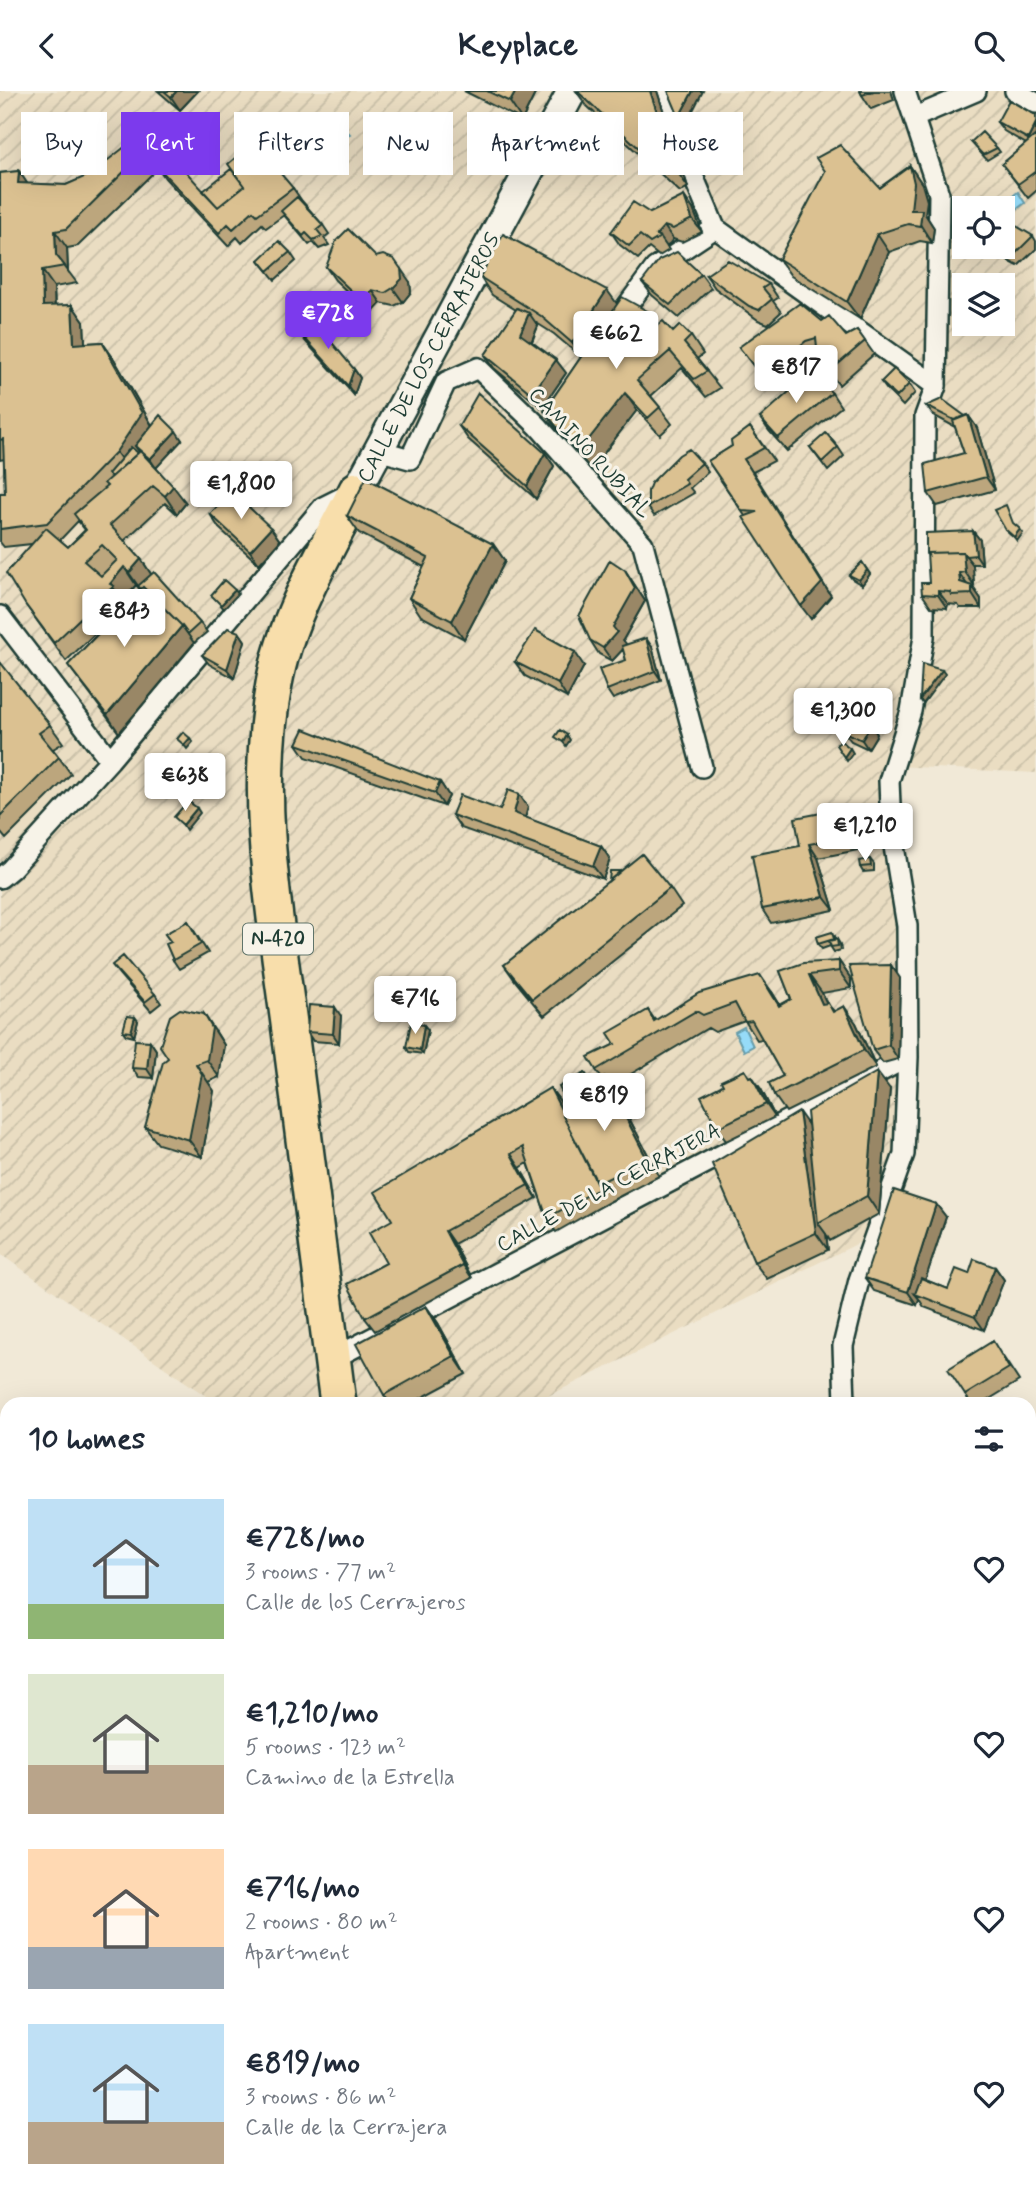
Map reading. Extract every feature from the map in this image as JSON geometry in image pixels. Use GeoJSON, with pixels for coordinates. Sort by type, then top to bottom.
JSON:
{"type":"FeatureCollection","features":[{"type":"Feature","properties":{"kind":"highway","name":"N-420"},"geometry":{"type":"LineString","coordinates":[[337,1397],[265,824],[265,745],[274,681],[298,604],[357,490]]}},
{"type":"Feature","properties":{"kind":"main road","name":"CALLE DE LOS CERRAJEROS"},"geometry":{"type":"LineString","coordinates":[[357,490],[572,91]]}},
{"type":"Feature","properties":{"kind":"street"},"geometry":{"type":"LineString","coordinates":[[663,91],[685,159],[715,228],[936,386]]}},
{"type":"Feature","properties":{"kind":"street"},"geometry":{"type":"LineString","coordinates":[[845,1397],[843,1346],[859,1280],[904,1154],[908,1057],[907,926],[891,828],[889,781],[911,711],[924,636],[925,416],[936,386],[939,194],[905,91]]}},
{"type":"Feature","properties":{"kind":"street"},"geometry":{"type":"LineString","coordinates":[[915,117],[976,91]]}},
{"type":"Feature","properties":{"kind":"street"},"geometry":{"type":"LineString","coordinates":[[1015,91],[1036,103]]}},
{"type":"Feature","properties":{"kind":"street"},"geometry":{"type":"LineString","coordinates":[[608,331],[655,268],[715,228]]}},
{"type":"Feature","properties":{"kind":"street","name":"CAMINO RUBIAL"},"geometry":{"type":"LineString","coordinates":[[378,450],[410,459],[446,382],[478,368],[542,421],[643,544],[702,767]]}},
{"type":"Feature","properties":{"kind":"street","name":"CALLE DE LOS CERRAJEROS"},"geometry":{"type":"LineString","coordinates":[[0,878],[110,760],[323,507],[357,490]]}},
{"type":"Feature","properties":{"kind":"street"},"geometry":{"type":"LineString","coordinates":[[0,616],[110,760]]}},
{"type":"Feature","properties":{"kind":"street","name":"CALLE DE LA CERRAJERA"},"geometry":{"type":"LineString","coordinates":[[332,1359],[908,1057]]}},
{"type":"Feature","properties":{"kind":"shaded area"},"geometry":{"type":"Polygon","coordinates":[[[0,91],[1036,91],[1036,773],[895,766],[895,1225],[546,1397],[207,1397],[0,1254],[0,91]]]}},
{"type":"Feature","properties":{"kind":"water"},"geometry":{"type":"Polygon","coordinates":[[[1018,192],[1025,203],[1015,210],[1015,196],[1013,196],[1018,192]]]}},
{"type":"Feature","properties":{"kind":"water"},"geometry":{"type":"Polygon","coordinates":[[[744,1027],[753,1046],[744,1051],[735,1032],[744,1027]]]}},
{"type":"Feature","properties":{"kind":"building"},"geometry":{"type":"Polygon","coordinates":[[[164,91],[177,91],[171,97],[164,91]]]}},
{"type":"Feature","properties":{"kind":"building"},"geometry":{"type":"Polygon","coordinates":[[[487,91],[516,91],[510,102],[487,91]]]}},
{"type":"Feature","properties":{"kind":"building"},"geometry":{"type":"Polygon","coordinates":[[[577,91],[650,91],[657,112],[638,112],[638,147],[624,134],[624,112],[600,112],[577,91]]]}},
{"type":"Feature","properties":{"kind":"building"},"geometry":{"type":"Polygon","coordinates":[[[668,91],[693,91],[682,112],[677,112],[668,91]]]}},
{"type":"Feature","properties":{"kind":"building"},"geometry":{"type":"Polygon","coordinates":[[[1009,100],[1036,116],[1036,123],[1028,139],[997,122],[1009,100]]]}},
{"type":"Feature","properties":{"kind":"building"},"geometry":{"type":"Polygon","coordinates":[[[982,132],[997,148],[983,155],[971,142],[982,132]]]}},
{"type":"Feature","properties":{"kind":"building"},"geometry":{"type":"Polygon","coordinates":[[[1036,135],[1036,171],[1018,184],[1002,164],[1036,135]]]}},
{"type":"Feature","properties":{"kind":"building"},"geometry":{"type":"Polygon","coordinates":[[[840,145],[880,188],[910,166],[914,183],[911,210],[922,210],[920,226],[908,224],[877,234],[847,302],[779,259],[825,171],[816,158],[840,145]]]}},
{"type":"Feature","properties":{"kind":"building"},"geometry":{"type":"Polygon","coordinates":[[[121,150],[121,175],[66,229],[55,231],[56,255],[65,266],[42,270],[43,306],[72,305],[74,344],[102,342],[142,413],[116,452],[47,523],[0,529],[0,493],[5,493],[3,439],[0,440],[0,173],[19,171],[18,183],[66,185],[89,175],[107,175],[107,161],[121,150]]]}},
{"type":"Feature","properties":{"kind":"building"},"geometry":{"type":"Polygon","coordinates":[[[234,159],[234,172],[228,164],[234,159]]]}},
{"type":"Feature","properties":{"kind":"building"},"geometry":{"type":"Polygon","coordinates":[[[231,169],[244,186],[218,207],[203,191],[231,169]]]}},
{"type":"Feature","properties":{"kind":"building"},"geometry":{"type":"Polygon","coordinates":[[[165,175],[189,175],[218,207],[244,186],[236,175],[282,175],[293,188],[257,215],[253,211],[233,229],[228,224],[219,233],[165,175]]]}},
{"type":"Feature","properties":{"kind":"building"},"geometry":{"type":"Polygon","coordinates":[[[684,196],[692,219],[673,229],[664,226],[656,235],[660,237],[650,243],[640,235],[629,246],[611,232],[633,202],[650,213],[684,196]]]}},
{"type":"Feature","properties":{"kind":"building"},"geometry":{"type":"Polygon","coordinates":[[[297,197],[323,225],[317,230],[322,236],[313,240],[306,233],[303,236],[281,211],[297,197]]]}},
{"type":"Feature","properties":{"kind":"building"},"geometry":{"type":"Polygon","coordinates":[[[1015,225],[1033,236],[1015,254],[1015,225]]]}},
{"type":"Feature","properties":{"kind":"building"},"geometry":{"type":"Polygon","coordinates":[[[348,229],[376,257],[383,255],[394,259],[401,269],[402,279],[393,288],[385,293],[372,290],[362,301],[326,267],[336,241],[348,229]]]}},
{"type":"Feature","properties":{"kind":"building"},"geometry":{"type":"Polygon","coordinates":[[[503,234],[607,290],[572,343],[541,316],[480,277],[503,234]]]}},
{"type":"Feature","properties":{"kind":"building"},"geometry":{"type":"Polygon","coordinates":[[[279,241],[290,252],[268,271],[259,260],[279,241]]]}},
{"type":"Feature","properties":{"kind":"building"},"geometry":{"type":"Polygon","coordinates":[[[677,252],[701,274],[670,305],[642,282],[659,260],[677,252]]]}},
{"type":"Feature","properties":{"kind":"building"},"geometry":{"type":"Polygon","coordinates":[[[728,260],[769,284],[763,288],[772,299],[759,310],[749,306],[706,275],[728,260]]]}},
{"type":"Feature","properties":{"kind":"building"},"geometry":{"type":"Polygon","coordinates":[[[622,297],[649,312],[656,326],[663,321],[673,332],[680,325],[691,336],[684,343],[707,371],[694,379],[670,351],[637,380],[660,407],[648,418],[625,393],[578,453],[544,411],[622,297]]]}},
{"type":"Feature","properties":{"kind":"building"},"geometry":{"type":"Polygon","coordinates":[[[800,303],[822,321],[829,316],[846,336],[857,330],[865,341],[829,372],[813,351],[817,348],[816,338],[806,341],[762,377],[739,347],[800,303]]]}},
{"type":"Feature","properties":{"kind":"building"},"geometry":{"type":"Polygon","coordinates":[[[517,308],[529,313],[520,334],[556,360],[532,394],[485,355],[517,308]]]}},
{"type":"Feature","properties":{"kind":"building"},"geometry":{"type":"Polygon","coordinates":[[[313,320],[354,369],[348,386],[299,332],[313,320]]]}},
{"type":"Feature","properties":{"kind":"building"},"geometry":{"type":"Polygon","coordinates":[[[894,369],[909,384],[897,397],[881,382],[894,369]]]}},
{"type":"Feature","properties":{"kind":"building"},"geometry":{"type":"Polygon","coordinates":[[[811,372],[832,393],[778,438],[760,418],[811,372]]]}},
{"type":"Feature","properties":{"kind":"building"},"geometry":{"type":"Polygon","coordinates":[[[478,393],[545,453],[527,486],[459,426],[478,393]]]}},
{"type":"Feature","properties":{"kind":"building"},"geometry":{"type":"Polygon","coordinates":[[[942,399],[965,416],[954,420],[926,406],[942,399]]]}},
{"type":"Feature","properties":{"kind":"building"},"geometry":{"type":"Polygon","coordinates":[[[160,415],[176,431],[150,459],[135,446],[160,415]]]}},
{"type":"Feature","properties":{"kind":"building"},"geometry":{"type":"Polygon","coordinates":[[[968,415],[986,477],[928,493],[925,464],[964,453],[953,421],[968,415]]]}},
{"type":"Feature","properties":{"kind":"building"},"geometry":{"type":"Polygon","coordinates":[[[750,427],[764,448],[744,459],[822,583],[801,606],[743,517],[757,512],[742,511],[708,461],[732,446],[731,441],[750,427]]]}},
{"type":"Feature","properties":{"kind":"building"},"geometry":{"type":"Polygon","coordinates":[[[826,433],[838,447],[822,462],[810,447],[826,433]]]}},
{"type":"Feature","properties":{"kind":"building"},"geometry":{"type":"Polygon","coordinates":[[[131,447],[138,453],[111,477],[108,474],[131,447]]]}},
{"type":"Feature","properties":{"kind":"building"},"geometry":{"type":"Polygon","coordinates":[[[689,449],[702,463],[684,479],[687,484],[648,507],[651,483],[679,455],[689,449]]]}},
{"type":"Feature","properties":{"kind":"building"},"geometry":{"type":"Polygon","coordinates":[[[140,451],[173,486],[165,496],[153,486],[110,525],[141,559],[129,573],[124,567],[110,584],[114,586],[54,643],[6,573],[46,528],[68,547],[86,530],[74,514],[107,486],[104,483],[140,451]],[[102,545],[84,561],[101,576],[117,560],[102,545]]]}},
{"type":"Feature","properties":{"kind":"building"},"geometry":{"type":"Polygon","coordinates":[[[366,478],[493,544],[452,621],[409,598],[428,558],[347,516],[366,478]]]}},
{"type":"Feature","properties":{"kind":"building"},"geometry":{"type":"Polygon","coordinates":[[[233,492],[271,528],[250,551],[210,514],[233,492]]]}},
{"type":"Feature","properties":{"kind":"building"},"geometry":{"type":"Polygon","coordinates":[[[1006,505],[1013,523],[1020,529],[1014,537],[1005,529],[994,510],[1006,505]]]}},
{"type":"Feature","properties":{"kind":"building"},"geometry":{"type":"Polygon","coordinates":[[[973,531],[976,555],[966,556],[963,552],[926,554],[926,533],[973,531]]]}},
{"type":"Feature","properties":{"kind":"building"},"geometry":{"type":"Polygon","coordinates":[[[963,552],[965,572],[959,573],[960,582],[972,586],[972,594],[951,595],[950,592],[938,591],[938,595],[922,594],[921,583],[929,583],[927,553],[963,552]]]}},
{"type":"Feature","properties":{"kind":"building"},"geometry":{"type":"Polygon","coordinates":[[[610,560],[625,570],[635,588],[613,627],[617,632],[603,648],[590,640],[579,616],[610,560]]]}},
{"type":"Feature","properties":{"kind":"building"},"geometry":{"type":"Polygon","coordinates":[[[862,562],[867,570],[859,580],[849,575],[862,562]]]}},
{"type":"Feature","properties":{"kind":"building"},"geometry":{"type":"Polygon","coordinates":[[[154,572],[200,623],[188,634],[143,587],[141,589],[138,586],[154,572]]]}},
{"type":"Feature","properties":{"kind":"building"},"geometry":{"type":"Polygon","coordinates":[[[224,580],[235,590],[221,605],[211,595],[224,580]]]}},
{"type":"Feature","properties":{"kind":"building"},"geometry":{"type":"Polygon","coordinates":[[[143,587],[182,626],[107,715],[68,665],[143,587]]]}},
{"type":"Feature","properties":{"kind":"building"},"geometry":{"type":"Polygon","coordinates":[[[228,628],[239,632],[227,669],[202,655],[228,628]]]}},
{"type":"Feature","properties":{"kind":"building"},"geometry":{"type":"Polygon","coordinates":[[[535,630],[575,652],[558,684],[515,662],[535,630]]]}},
{"type":"Feature","properties":{"kind":"building"},"geometry":{"type":"Polygon","coordinates":[[[646,638],[655,671],[607,690],[599,669],[626,660],[622,646],[646,638]]]}},
{"type":"Feature","properties":{"kind":"building"},"geometry":{"type":"Polygon","coordinates":[[[0,662],[50,725],[39,733],[59,757],[0,816],[0,662]]]}},
{"type":"Feature","properties":{"kind":"building"},"geometry":{"type":"Polygon","coordinates":[[[922,664],[942,670],[920,699],[922,664]]]}},
{"type":"Feature","properties":{"kind":"building"},"geometry":{"type":"Polygon","coordinates":[[[850,690],[870,709],[857,724],[859,728],[867,722],[871,725],[862,740],[844,732],[832,707],[850,690]]]}},
{"type":"Feature","properties":{"kind":"building"},"geometry":{"type":"Polygon","coordinates":[[[304,729],[440,782],[435,793],[297,744],[304,729]]]}},
{"type":"Feature","properties":{"kind":"building"},"geometry":{"type":"Polygon","coordinates":[[[560,730],[567,735],[563,742],[555,737],[560,730]]]}},
{"type":"Feature","properties":{"kind":"building"},"geometry":{"type":"Polygon","coordinates":[[[183,732],[190,738],[184,745],[177,739],[183,732]]]}},
{"type":"Feature","properties":{"kind":"building"},"geometry":{"type":"Polygon","coordinates":[[[841,741],[850,748],[844,757],[836,745],[841,741]]]}},
{"type":"Feature","properties":{"kind":"building"},"geometry":{"type":"Polygon","coordinates":[[[192,758],[199,760],[197,764],[205,769],[203,772],[185,772],[192,758]]]}},
{"type":"Feature","properties":{"kind":"building"},"geometry":{"type":"Polygon","coordinates":[[[508,790],[519,794],[514,813],[601,846],[593,866],[452,815],[460,795],[500,810],[508,790]]]}},
{"type":"Feature","properties":{"kind":"building"},"geometry":{"type":"Polygon","coordinates":[[[188,801],[197,808],[183,825],[174,817],[188,801]]]}},
{"type":"Feature","properties":{"kind":"building"},"geometry":{"type":"Polygon","coordinates":[[[848,808],[854,836],[809,844],[824,897],[762,909],[752,855],[800,846],[795,818],[848,808]]]}},
{"type":"Feature","properties":{"kind":"building"},"geometry":{"type":"Polygon","coordinates":[[[642,854],[670,888],[532,999],[504,965],[642,854]]]}},
{"type":"Feature","properties":{"kind":"building"},"geometry":{"type":"Polygon","coordinates":[[[870,859],[871,866],[860,867],[859,861],[870,859]]]}},
{"type":"Feature","properties":{"kind":"building"},"geometry":{"type":"Polygon","coordinates":[[[610,871],[621,871],[609,881],[610,871]]]}},
{"type":"Feature","properties":{"kind":"building"},"geometry":{"type":"Polygon","coordinates":[[[188,921],[201,944],[173,960],[166,944],[171,942],[165,934],[188,921]]]}},
{"type":"Feature","properties":{"kind":"building"},"geometry":{"type":"Polygon","coordinates":[[[832,932],[834,939],[818,944],[816,937],[832,932]]]}},
{"type":"Feature","properties":{"kind":"building"},"geometry":{"type":"Polygon","coordinates":[[[837,939],[838,946],[831,947],[829,941],[837,939]]]}},
{"type":"Feature","properties":{"kind":"building"},"geometry":{"type":"Polygon","coordinates":[[[123,956],[155,994],[145,1002],[112,965],[123,956]]]}},
{"type":"Feature","properties":{"kind":"building"},"geometry":{"type":"Polygon","coordinates":[[[839,961],[839,971],[809,975],[822,1004],[828,1003],[833,1012],[844,1006],[864,1050],[774,1095],[769,1083],[783,1076],[752,1021],[745,1022],[735,1003],[703,1015],[696,1011],[596,1070],[588,1057],[615,1044],[608,1033],[648,1010],[654,1021],[699,993],[760,975],[779,1006],[791,999],[780,971],[803,963],[839,961]]]}},
{"type":"Feature","properties":{"kind":"building"},"geometry":{"type":"Polygon","coordinates":[[[891,965],[889,1045],[873,1050],[849,966],[891,965]]]}},
{"type":"Feature","properties":{"kind":"building"},"geometry":{"type":"Polygon","coordinates":[[[309,1005],[335,1007],[333,1034],[307,1032],[309,1005]]]}},
{"type":"Feature","properties":{"kind":"building"},"geometry":{"type":"Polygon","coordinates":[[[180,1009],[204,1014],[212,1028],[207,1060],[196,1064],[202,1074],[189,1140],[145,1127],[163,1062],[168,1058],[160,1046],[170,1016],[180,1009]]]}},
{"type":"Feature","properties":{"kind":"building"},"geometry":{"type":"Polygon","coordinates":[[[127,1016],[135,1017],[131,1032],[123,1031],[127,1016]]]}},
{"type":"Feature","properties":{"kind":"building"},"geometry":{"type":"Polygon","coordinates":[[[411,1023],[424,1025],[420,1050],[406,1047],[411,1023]]]}},
{"type":"Feature","properties":{"kind":"building"},"geometry":{"type":"Polygon","coordinates":[[[135,1040],[150,1041],[147,1069],[132,1068],[135,1040]]]}},
{"type":"Feature","properties":{"kind":"building"},"geometry":{"type":"Polygon","coordinates":[[[745,1070],[749,1077],[752,1076],[766,1104],[717,1128],[701,1096],[723,1085],[721,1081],[745,1070]]]}},
{"type":"Feature","properties":{"kind":"building"},"geometry":{"type":"Polygon","coordinates":[[[877,1072],[867,1196],[818,1223],[807,1112],[877,1072]]]}},
{"type":"Feature","properties":{"kind":"building"},"geometry":{"type":"Polygon","coordinates":[[[585,1073],[591,1083],[567,1103],[559,1087],[585,1073]]]}},
{"type":"Feature","properties":{"kind":"building"},"geometry":{"type":"Polygon","coordinates":[[[605,1077],[647,1159],[597,1184],[563,1116],[587,1103],[581,1090],[605,1077]]]}},
{"type":"Feature","properties":{"kind":"building"},"geometry":{"type":"Polygon","coordinates":[[[550,1088],[600,1188],[547,1218],[523,1147],[511,1154],[528,1185],[445,1231],[463,1265],[365,1318],[347,1284],[386,1263],[369,1233],[392,1220],[375,1192],[550,1088]]]}},
{"type":"Feature","properties":{"kind":"building"},"geometry":{"type":"Polygon","coordinates":[[[799,1112],[816,1233],[754,1262],[712,1164],[799,1112]]]}},
{"type":"Feature","properties":{"kind":"building"},"geometry":{"type":"Polygon","coordinates":[[[894,1190],[936,1204],[908,1292],[865,1278],[894,1190]]]}},
{"type":"Feature","properties":{"kind":"building"},"geometry":{"type":"Polygon","coordinates":[[[974,1259],[995,1267],[975,1317],[915,1294],[921,1278],[948,1289],[956,1269],[969,1274],[974,1259]]]}},
{"type":"Feature","properties":{"kind":"building"},"geometry":{"type":"Polygon","coordinates":[[[426,1306],[454,1356],[384,1395],[356,1344],[426,1306]]]}},
{"type":"Feature","properties":{"kind":"building"},"geometry":{"type":"Polygon","coordinates":[[[993,1341],[1009,1368],[965,1395],[948,1369],[993,1341]]]}}]}
